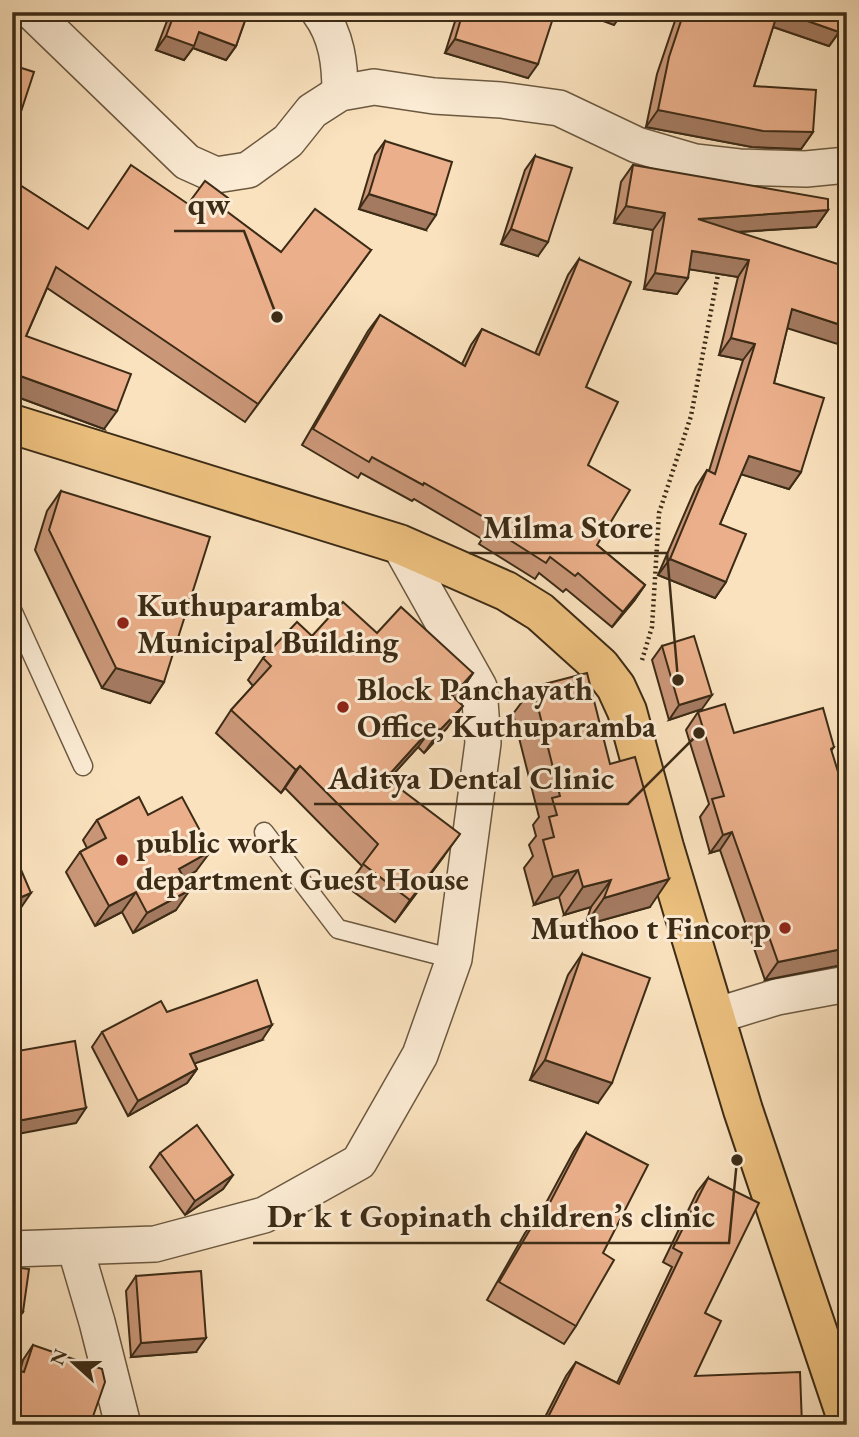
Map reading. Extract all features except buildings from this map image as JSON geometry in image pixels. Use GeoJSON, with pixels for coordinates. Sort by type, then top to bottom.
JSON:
{"type":"FeatureCollection","features":[{"type":"Feature","properties":{"kind":"main road"},"geometry":{"type":"LineString","coordinates":[[12,424],[399,544],[506,591],[540,612],[600,666],[616,687],[627,712],[743,1110],[847,1419]]}},
{"type":"Feature","properties":{"kind":"street"},"geometry":{"type":"LineString","coordinates":[[32,12],[187,162],[216,175],[248,170],[288,141],[312,111],[340,93],[374,87],[434,96],[501,100],[559,108],[637,145],[695,162],[739,167],[806,169],[847,165]]}},
{"type":"Feature","properties":{"kind":"street"},"geometry":{"type":"LineString","coordinates":[[319,12],[328,24],[340,64],[340,93]]}},
{"type":"Feature","properties":{"kind":"street"},"geometry":{"type":"LineString","coordinates":[[12,1249],[155,1244],[264,1215],[359,1162],[420,1055],[454,959],[483,743],[479,687],[399,544]]}},
{"type":"Feature","properties":{"kind":"street"},"geometry":{"type":"LineString","coordinates":[[715,1016],[777,998],[847,984]]}},
{"type":"Feature","properties":{"kind":"street"},"geometry":{"type":"LineString","coordinates":[[75,1247],[123,1425]]}},
{"type":"Feature","properties":{"kind":"lane"},"geometry":{"type":"LineString","coordinates":[[12,610],[83,766]]}},
{"type":"Feature","properties":{"kind":"lane"},"geometry":{"type":"LineString","coordinates":[[264,832],[338,929],[454,959]]}},
{"type":"Feature","properties":{"kind":"path"},"geometry":{"type":"LineString","coordinates":[[627,712],[652,627],[659,513],[691,416],[721,259]]}},
{"type":"Feature","properties":{"kind":"place","name":"qw"},"geometry":{"type":"Point","coordinates":[277,317]}},
{"type":"Feature","properties":{"kind":"place","name":"Kuthuparamba Municipal Building"},"geometry":{"type":"Point","coordinates":[123,623]}},
{"type":"Feature","properties":{"kind":"place","name":"Milma Store"},"geometry":{"type":"Point","coordinates":[678,680]}},
{"type":"Feature","properties":{"kind":"place","name":"Block Panchayath Office, Kuthuparamba"},"geometry":{"type":"Point","coordinates":[343,707]}},
{"type":"Feature","properties":{"kind":"place","name":"Aditya Dental Clinic"},"geometry":{"type":"Point","coordinates":[699,733]}},
{"type":"Feature","properties":{"kind":"place","name":"public work department Guest House"},"geometry":{"type":"Point","coordinates":[122,860]}},
{"type":"Feature","properties":{"kind":"place","name":"Muthoo t Fincorp"},"geometry":{"type":"Point","coordinates":[785,928]}},
{"type":"Feature","properties":{"kind":"place","name":"Dr k t Gopinath children’s clinic"},"geometry":{"type":"Point","coordinates":[737,1160]}}]}
